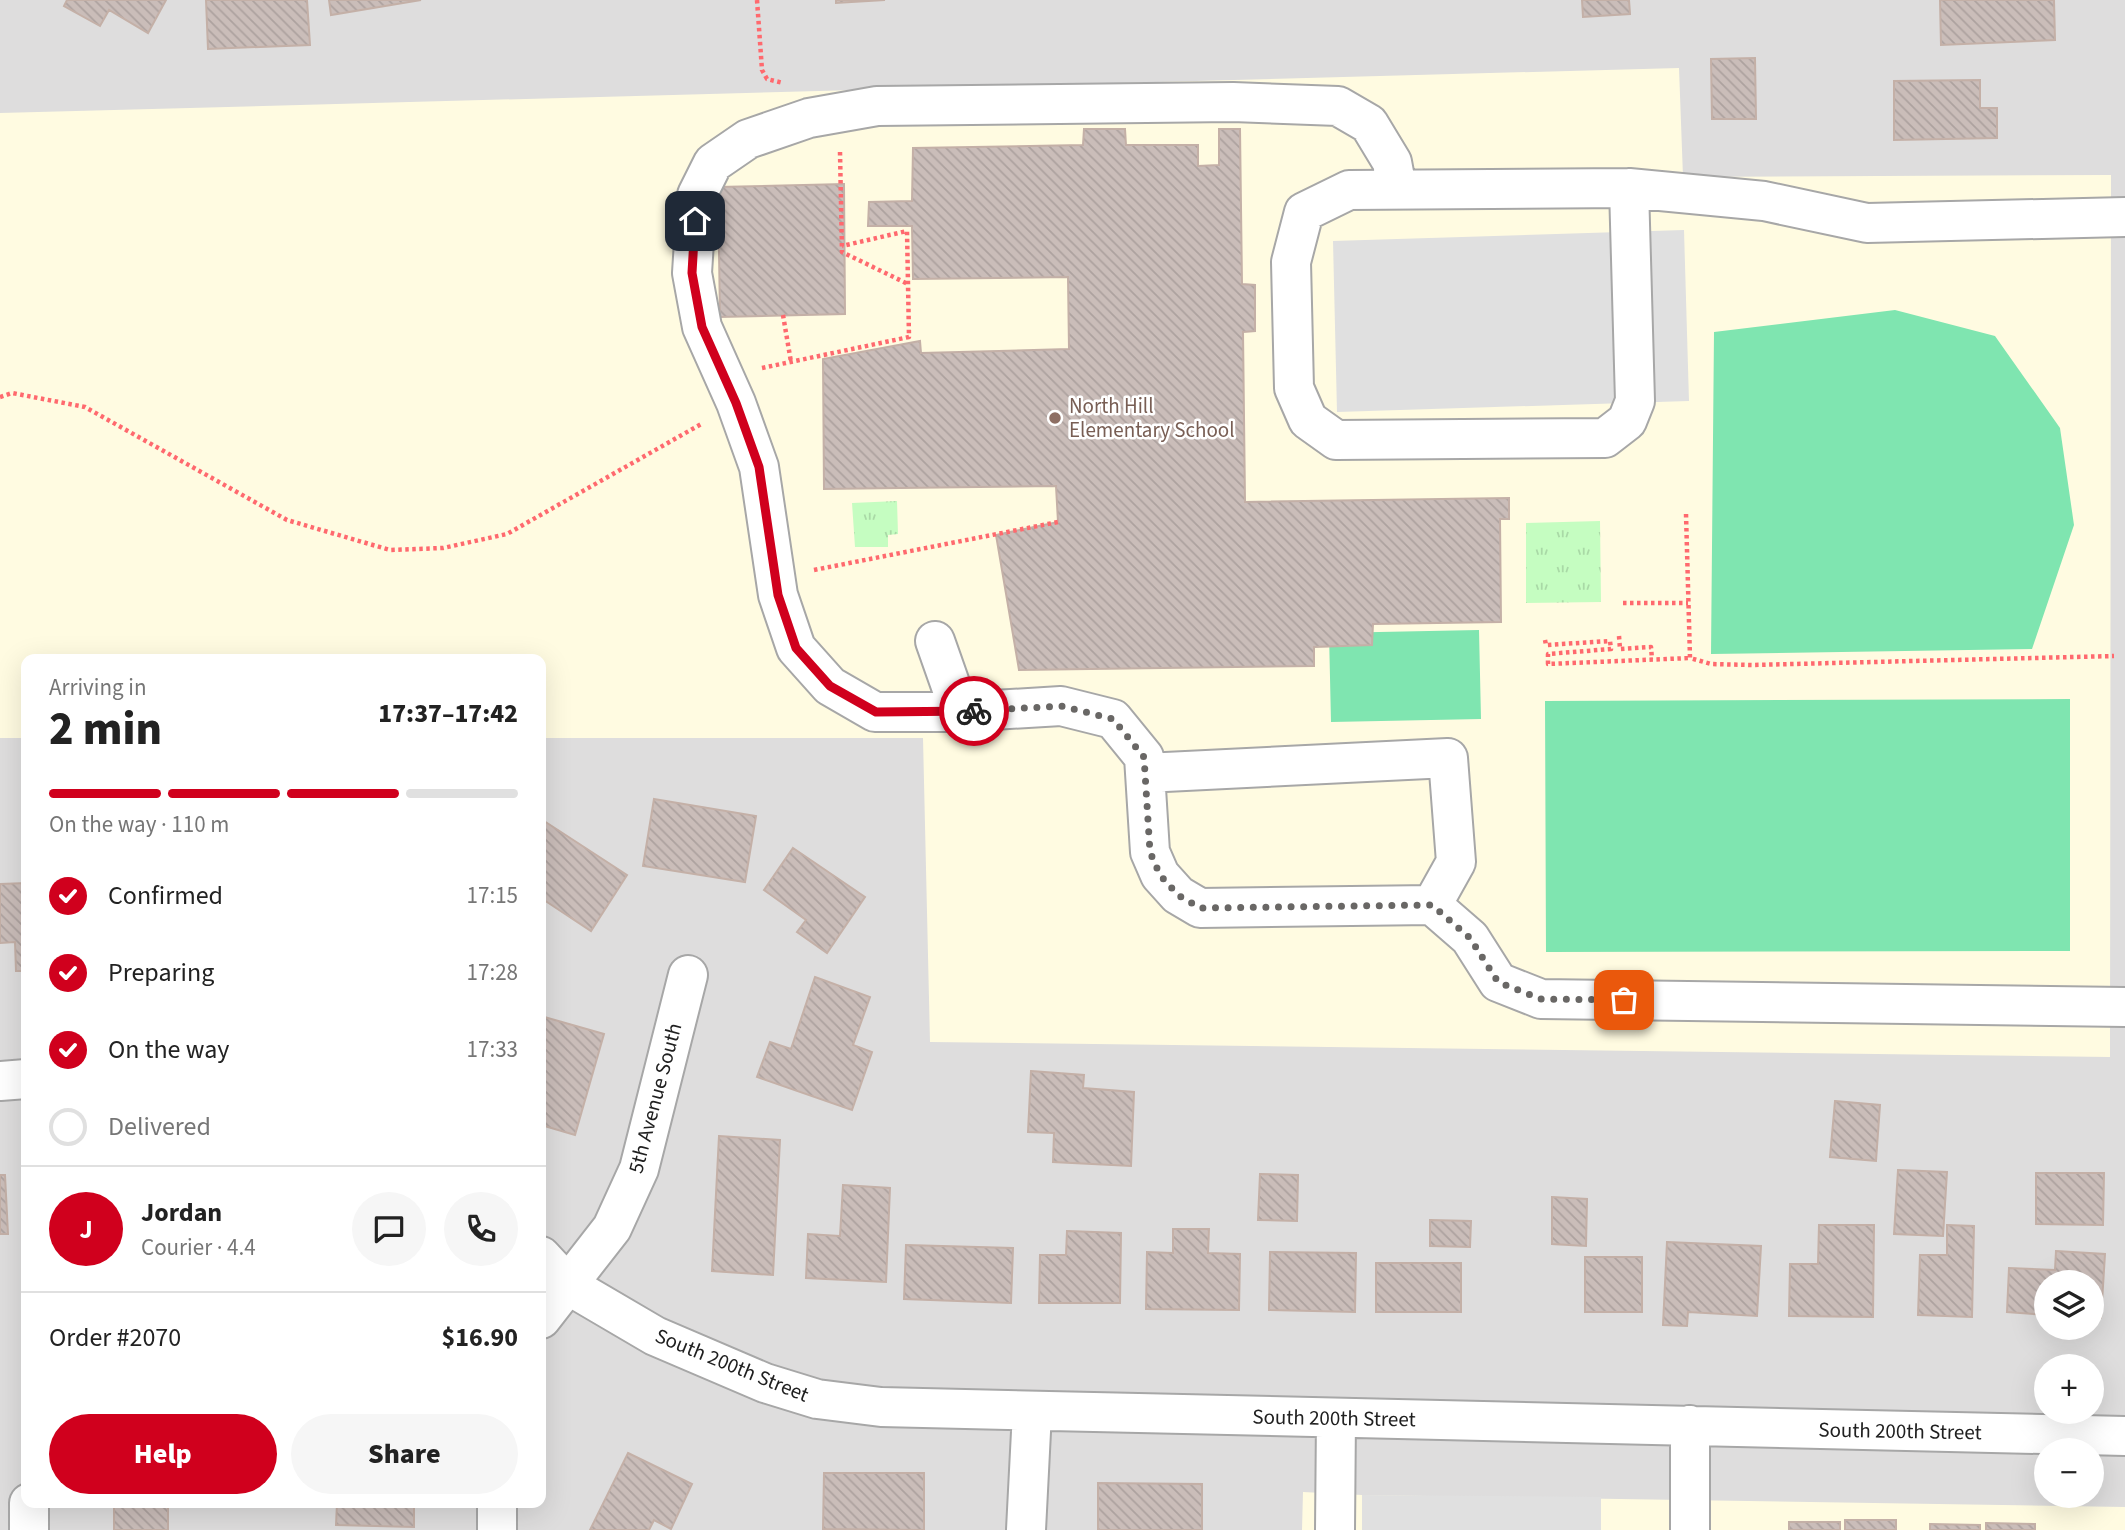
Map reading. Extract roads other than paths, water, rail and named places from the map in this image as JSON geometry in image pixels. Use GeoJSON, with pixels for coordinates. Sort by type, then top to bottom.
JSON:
{"type":"FeatureCollection","features":[{"type":"Feature","properties":{"kind":"street"},"geometry":{"type":"LineString","coordinates":[[1397,190],[1392,162],[1369,124],[1338,106],[1233,102],[877,106],[809,118],[748,139],[713,163],[697,195],[692,273],[702,327],[730,390],[759,467],[778,595],[796,648],[830,686],[876,712],[960,712],[1061,706],[1113,719],[1144,757],[1150,852],[1160,875],[1178,895],[1200,908],[1432,905],[1470,938],[1498,982],[1541,999],[2125,1007]]}},
{"type":"Feature","properties":{"kind":"street"},"geometry":{"type":"LineString","coordinates":[[1629,188],[1635,401],[1627,421],[1605,438],[1336,440],[1308,420],[1294,388],[1291,262],[1304,212],[1349,190],[1629,188],[1764,201],[1867,223],[2125,217]]}},
{"type":"Feature","properties":{"kind":"street"},"geometry":{"type":"LineString","coordinates":[[935,641],[960,712]]}},
{"type":"Feature","properties":{"kind":"street"},"geometry":{"type":"LineString","coordinates":[[1145,773],[1448,758],[1455,862],[1432,905]]}},
{"type":"Feature","properties":{"kind":"street","name":"5th Avenue South"},"geometry":{"type":"LineString","coordinates":[[546,1313],[612,1228],[639,1169],[688,975]]}},
{"type":"Feature","properties":{"kind":"street"},"geometry":{"type":"LineString","coordinates":[[0,1081],[21,1079]]}},
{"type":"Feature","properties":{"kind":"street","name":"South 200th Street"},"geometry":{"type":"LineString","coordinates":[[546,1261],[568,1285],[655,1336],[765,1382],[817,1399],[881,1407],[2125,1436]]}},
{"type":"Feature","properties":{"kind":"street"},"geometry":{"type":"LineString","coordinates":[[1026,1530],[1032,1412]]}},
{"type":"Feature","properties":{"kind":"street"},"geometry":{"type":"LineString","coordinates":[[1335,1530],[1336,1418]]}},
{"type":"Feature","properties":{"kind":"street"},"geometry":{"type":"LineString","coordinates":[[1690,1425],[1690,1530]]}},
{"type":"Feature","properties":{"kind":"street"},"geometry":{"type":"LineString","coordinates":[[29,1508],[29,1530]]}},
{"type":"Feature","properties":{"kind":"street"},"geometry":{"type":"LineString","coordinates":[[497,1508],[497,1530]]}},
{"type":"Feature","properties":{"kind":"place","name":"North Hill Elementary School"},"geometry":{"type":"Point","coordinates":[1055,418]}}]}
